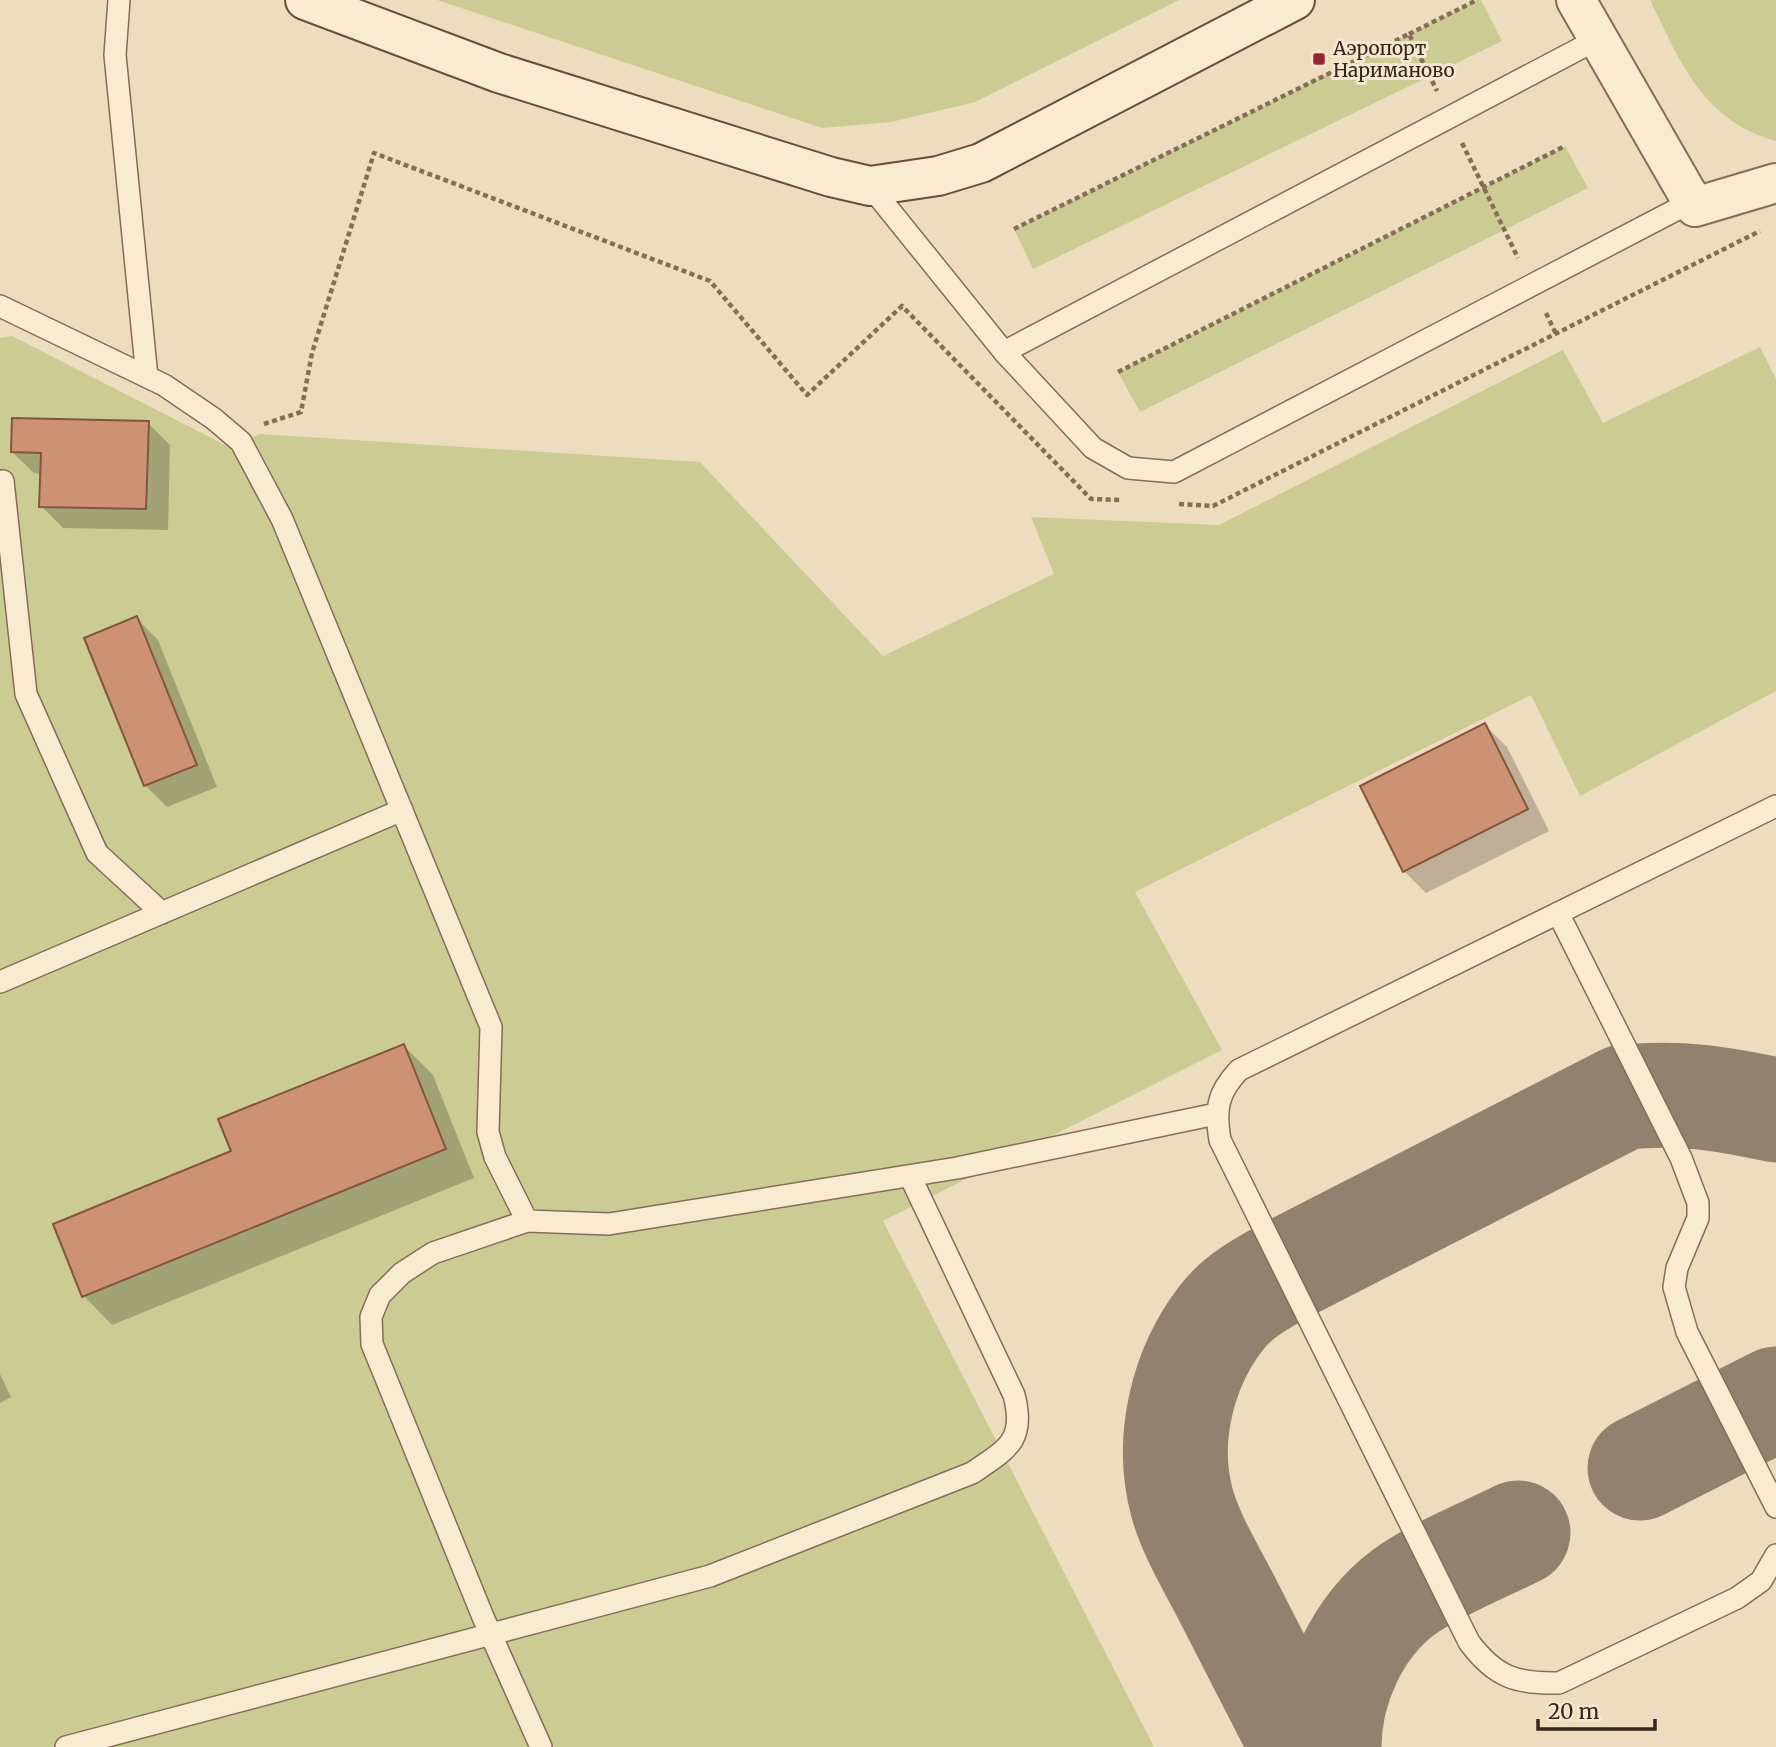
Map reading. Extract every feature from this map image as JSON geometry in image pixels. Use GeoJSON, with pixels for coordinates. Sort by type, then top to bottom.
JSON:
{"type":"FeatureCollection","features":[{"type":"Feature","properties":{"kind":"main road"},"geometry":{"type":"LineString","coordinates":[[305,0],[499,73],[831,177],[870,186],[938,176],[981,163],[1295,0]]}},
{"type":"Feature","properties":{"kind":"main road"},"geometry":{"type":"LineString","coordinates":[[1576,0],[1596,40],[1695,207],[1776,183]]}},
{"type":"Feature","properties":{"kind":"lane"},"geometry":{"type":"LineString","coordinates":[[119,0],[115,55],[147,377]]}},
{"type":"Feature","properties":{"kind":"lane"},"geometry":{"type":"LineString","coordinates":[[1004,352],[1596,40]]}},
{"type":"Feature","properties":{"kind":"lane"},"geometry":{"type":"LineString","coordinates":[[870,186],[1004,352],[1093,448],[1128,468],[1174,472],[1692,202]]}},
{"type":"Feature","properties":{"kind":"lane"},"geometry":{"type":"LineString","coordinates":[[0,306],[164,385],[241,442],[282,519],[491,1027],[488,1132],[495,1157],[527,1221]]}},
{"type":"Feature","properties":{"kind":"lane"},"geometry":{"type":"LineString","coordinates":[[3,481],[26,694],[97,853],[162,913]]}},
{"type":"Feature","properties":{"kind":"lane"},"geometry":{"type":"LineString","coordinates":[[1776,806],[1239,1070],[1224,1086],[1216,1114],[1220,1140],[1463,1631],[1483,1662],[1513,1679],[1533,1684],[1559,1683],[1737,1598],[1761,1581],[1776,1555]]}},
{"type":"Feature","properties":{"kind":"lane"},"geometry":{"type":"LineString","coordinates":[[0,982],[402,810]]}},
{"type":"Feature","properties":{"kind":"lane"},"geometry":{"type":"LineString","coordinates":[[1558,913],[1685,1169],[1698,1203],[1698,1217],[1677,1268],[1674,1287],[1678,1307],[1687,1332],[1776,1507]]}},
{"type":"Feature","properties":{"kind":"lane"},"geometry":{"type":"LineString","coordinates":[[541,1747],[489,1632],[372,1344],[372,1317],[380,1295],[402,1273],[433,1253],[527,1221],[609,1224],[910,1176],[1216,1114]]}},
{"type":"Feature","properties":{"kind":"lane"},"geometry":{"type":"LineString","coordinates":[[66,1747],[489,1632],[710,1576],[972,1473],[1003,1452],[1016,1434],[1020,1418],[1014,1395],[910,1176]]}},
{"type":"Feature","properties":{"kind":"path"},"geometry":{"type":"LineString","coordinates":[[1409,34],[1477,0]]}},
{"type":"Feature","properties":{"kind":"path"},"geometry":{"type":"LineString","coordinates":[[1118,372],[1565,146]]}},
{"type":"Feature","properties":{"kind":"path"},"geometry":{"type":"LineString","coordinates":[[232,435],[301,412],[313,353],[374,153],[710,281],[807,395],[902,306],[1091,499],[1132,501]]}},
{"type":"Feature","properties":{"kind":"path"},"geometry":{"type":"LineString","coordinates":[[1172,503],[1213,506],[1764,229]]}},
{"type":"Feature","properties":{"kind":"green space"},"geometry":{"type":"Polygon","coordinates":[[[437,0],[1179,0],[975,102],[891,122],[822,128],[437,0]]]}},
{"type":"Feature","properties":{"kind":"green space"},"geometry":{"type":"Polygon","coordinates":[[[1481,0],[1502,41],[1033,269],[1014,229],[1481,0]]]}},
{"type":"Feature","properties":{"kind":"green space"},"geometry":{"type":"Polygon","coordinates":[[[1650,0],[1776,0],[1776,141],[1729,119],[1712,104],[1684,67],[1650,0]]]}},
{"type":"Feature","properties":{"kind":"green space"},"geometry":{"type":"Polygon","coordinates":[[[1565,146],[1588,188],[1140,412],[1118,372],[1565,146]]]}},
{"type":"Feature","properties":{"kind":"green space"},"geometry":{"type":"Polygon","coordinates":[[[12,336],[229,447],[260,434],[700,462],[883,656],[1054,574],[1031,517],[1219,525],[1563,350],[1603,423],[1760,347],[1776,379],[1776,691],[1580,796],[1531,695],[1135,892],[1222,1050],[883,1221],[1154,1747],[0,1747],[0,338],[12,336]]]}},
{"type":"Feature","properties":{"kind":"building"},"geometry":{"type":"Polygon","coordinates":[[[12,418],[149,421],[146,509],[39,507],[41,453],[11,452],[12,418]]]}},
{"type":"Feature","properties":{"kind":"building"},"geometry":{"type":"Polygon","coordinates":[[[137,616],[197,765],[144,786],[84,638],[137,616]]]}},
{"type":"Feature","properties":{"kind":"building"},"geometry":{"type":"Polygon","coordinates":[[[1485,723],[1528,809],[1403,872],[1360,786],[1485,723]]]}},
{"type":"Feature","properties":{"kind":"building"},"geometry":{"type":"Polygon","coordinates":[[[404,1044],[446,1149],[82,1297],[53,1224],[231,1151],[218,1119],[404,1044]]]}},
{"type":"Feature","properties":{"kind":"taxiway"},"geometry":{"type":"LineString","coordinates":[[1303,1747],[1196,1539],[1182,1503],[1177,1479],[1177,1430],[1187,1382],[1196,1359],[1222,1317],[1243,1296],[1286,1270],[1624,1097],[1700,1097],[1776,1110]]}},
{"type":"Feature","properties":{"kind":"taxiway"},"geometry":{"type":"LineString","coordinates":[[1640,1468],[1776,1399]]}},
{"type":"Feature","properties":{"kind":"taxiway"},"geometry":{"type":"LineString","coordinates":[[1329,1747],[1330,1725],[1340,1682],[1360,1641],[1387,1606],[1404,1592],[1444,1568],[1518,1533]]}},
{"type":"Feature","properties":{"kind":"place","name":"Аэропорт Нариманово"},"geometry":{"type":"Point","coordinates":[1319,59]}}]}
